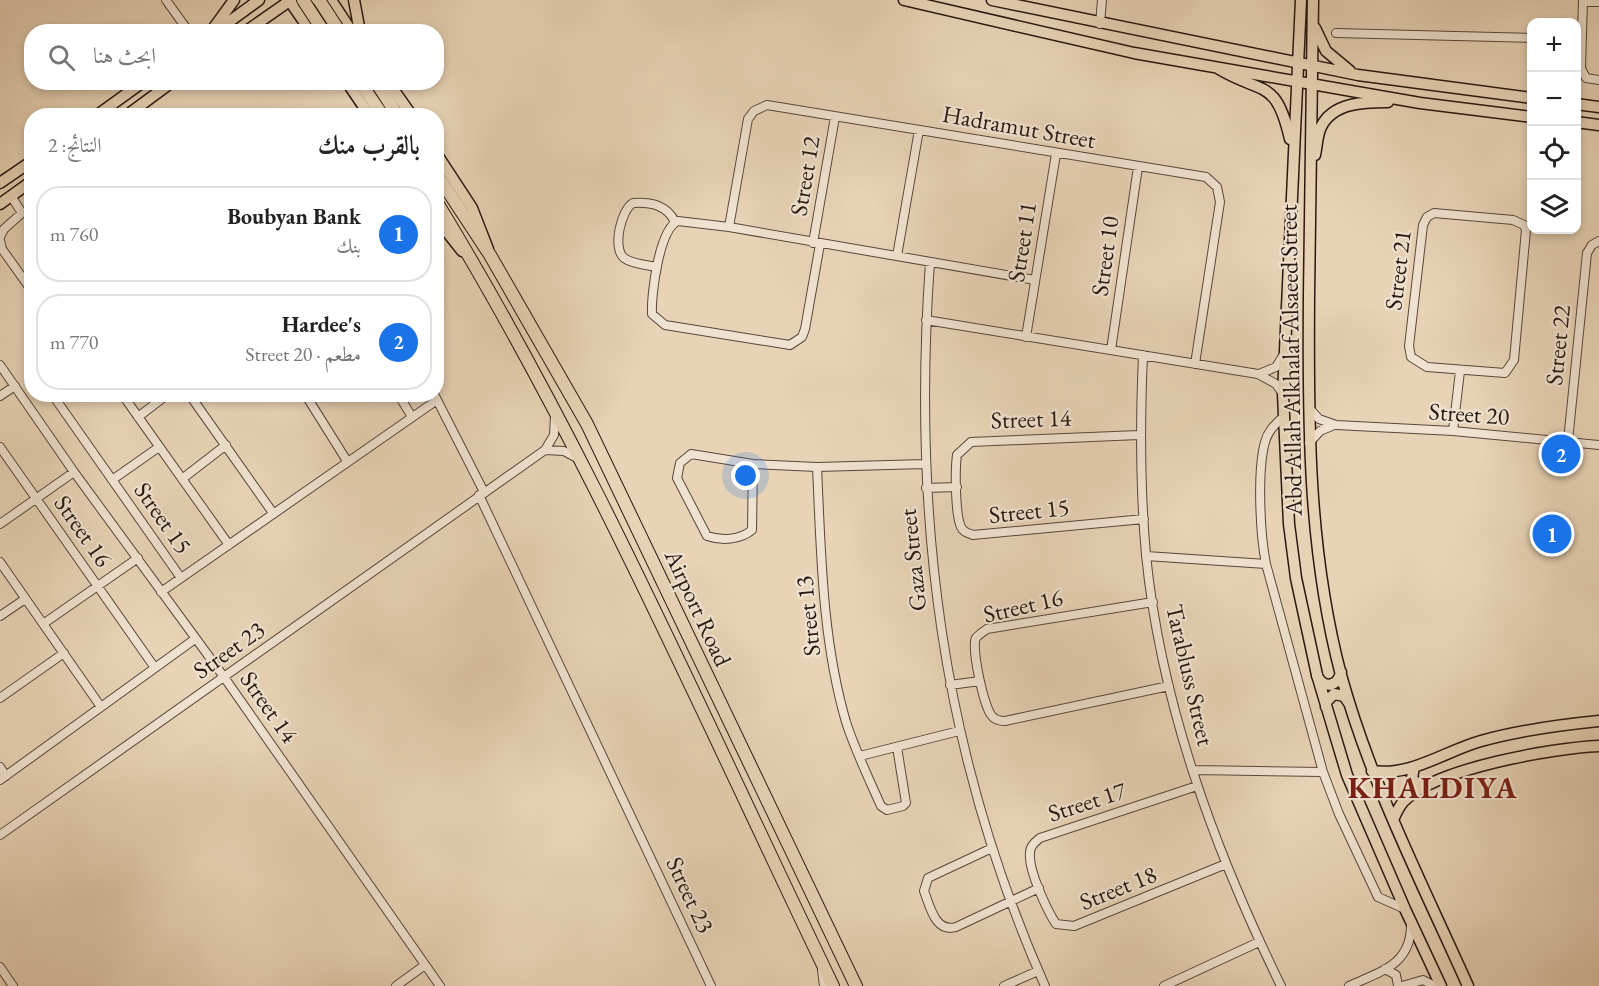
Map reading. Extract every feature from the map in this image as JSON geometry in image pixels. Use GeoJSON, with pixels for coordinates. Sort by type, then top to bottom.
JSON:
{"type":"FeatureCollection","features":[{"type":"Feature","properties":{"kind":"highway"},"geometry":{"type":"LineString","coordinates":[[303,0],[319,24]]}},
{"type":"Feature","properties":{"kind":"highway"},"geometry":{"type":"LineString","coordinates":[[319,0],[335,24]]}},
{"type":"Feature","properties":{"kind":"highway"},"geometry":{"type":"LineString","coordinates":[[365,90],[377,108]]}},
{"type":"Feature","properties":{"kind":"highway"},"geometry":{"type":"LineString","coordinates":[[381,90],[393,108]]}},
{"type":"Feature","properties":{"kind":"highway","name":"Airport Road"},"geometry":{"type":"LineString","coordinates":[[444,185],[490,255],[587,424],[856,986]]}},
{"type":"Feature","properties":{"kind":"highway","name":"Airport Road"},"geometry":{"type":"LineString","coordinates":[[444,214],[474,262],[580,460],[673,649],[833,986]]}},
{"type":"Feature","properties":{"kind":"highway"},"geometry":{"type":"LineString","coordinates":[[673,649],[686,666],[726,744],[734,745],[736,737]]}},
{"type":"Feature","properties":{"kind":"main road"},"geometry":{"type":"LineString","coordinates":[[219,24],[234,0]]}},
{"type":"Feature","properties":{"kind":"main road"},"geometry":{"type":"LineString","coordinates":[[225,24],[259,0]]}},
{"type":"Feature","properties":{"kind":"main road"},"geometry":{"type":"LineString","coordinates":[[257,24],[290,0],[307,24]]}},
{"type":"Feature","properties":{"kind":"main road"},"geometry":{"type":"LineString","coordinates":[[331,0],[347,24]]}},
{"type":"Feature","properties":{"kind":"main road"},"geometry":{"type":"LineString","coordinates":[[354,0],[358,24]]}},
{"type":"Feature","properties":{"kind":"main road"},"geometry":{"type":"LineString","coordinates":[[904,0],[1134,53],[1420,102],[1527,116]]}},
{"type":"Feature","properties":{"kind":"main road"},"geometry":{"type":"LineString","coordinates":[[992,0],[1100,24],[1358,75],[1527,97]]}},
{"type":"Feature","properties":{"kind":"main road","name":"Abd Allah Alkhalaf Alsaeed Street"},"geometry":{"type":"LineString","coordinates":[[1301,0],[1283,394],[1289,524],[1302,607],[1317,675],[1347,775],[1404,909],[1441,986]]}},
{"type":"Feature","properties":{"kind":"main road","name":"Abd Allah Alkhalaf Alsaeed Street"},"geometry":{"type":"LineString","coordinates":[[1313,0],[1310,82],[1308,443],[1313,524],[1320,576],[1349,703],[1372,771],[1468,986]]}},
{"type":"Feature","properties":{"kind":"main road"},"geometry":{"type":"LineString","coordinates":[[315,24],[323,15],[329,13],[341,15]]}},
{"type":"Feature","properties":{"kind":"main road"},"geometry":{"type":"LineString","coordinates":[[1313,18],[1319,39],[1326,51],[1338,63],[1358,75]]}},
{"type":"Feature","properties":{"kind":"main road"},"geometry":{"type":"LineString","coordinates":[[1211,65],[1236,78],[1262,87],[1273,96],[1285,116],[1293,149]]}},
{"type":"Feature","properties":{"kind":"main road"},"geometry":{"type":"LineString","coordinates":[[107,108],[132,90]]}},
{"type":"Feature","properties":{"kind":"main road"},"geometry":{"type":"LineString","coordinates":[[137,108],[162,90]]}},
{"type":"Feature","properties":{"kind":"main road"},"geometry":{"type":"LineString","coordinates":[[352,90],[365,108]]}},
{"type":"Feature","properties":{"kind":"main road"},"geometry":{"type":"LineString","coordinates":[[394,90],[406,108]]}},
{"type":"Feature","properties":{"kind":"main road"},"geometry":{"type":"LineString","coordinates":[[1311,179],[1320,128],[1336,112],[1347,106],[1364,102],[1420,102]]}},
{"type":"Feature","properties":{"kind":"main road"},"geometry":{"type":"LineString","coordinates":[[1581,105],[1599,107]]}},
{"type":"Feature","properties":{"kind":"main road"},"geometry":{"type":"LineString","coordinates":[[1581,123],[1599,125]]}},
{"type":"Feature","properties":{"kind":"main road","name":"Airport Road"},"geometry":{"type":"LineString","coordinates":[[444,165],[472,208],[490,255]]}},
{"type":"Feature","properties":{"kind":"main road"},"geometry":{"type":"LineString","coordinates":[[0,183],[24,166]]}},
{"type":"Feature","properties":{"kind":"main road"},"geometry":{"type":"LineString","coordinates":[[0,204],[24,187]]}},
{"type":"Feature","properties":{"kind":"main road","name":"Airport Road"},"geometry":{"type":"LineString","coordinates":[[444,229],[457,246],[474,262]]}},
{"type":"Feature","properties":{"kind":"main road"},"geometry":{"type":"LineString","coordinates":[[1288,296],[1299,288],[1309,296]]}},
{"type":"Feature","properties":{"kind":"main road"},"geometry":{"type":"LineString","coordinates":[[1317,675],[1320,682],[1327,685],[1334,684],[1341,672]]}},
{"type":"Feature","properties":{"kind":"main road"},"geometry":{"type":"LineString","coordinates":[[1326,707],[1326,702],[1334,694],[1344,696],[1349,703]]}},
{"type":"Feature","properties":{"kind":"main road"},"geometry":{"type":"LineString","coordinates":[[1372,771],[1398,772],[1479,742],[1542,726],[1599,721]]}},
{"type":"Feature","properties":{"kind":"main road"},"geometry":{"type":"LineString","coordinates":[[1393,820],[1405,800],[1425,787],[1483,765],[1542,751],[1599,746]]}},
{"type":"Feature","properties":{"kind":"main road"},"geometry":{"type":"LineString","coordinates":[[1414,767],[1412,778],[1415,783],[1425,787]]}},
{"type":"Feature","properties":{"kind":"street"},"geometry":{"type":"LineString","coordinates":[[166,0],[183,24]]}},
{"type":"Feature","properties":{"kind":"street"},"geometry":{"type":"LineString","coordinates":[[1100,24],[1102,0]]}},
{"type":"Feature","properties":{"kind":"street"},"geometry":{"type":"LineString","coordinates":[[1581,20],[1583,1],[1599,2]]}},
{"type":"Feature","properties":{"kind":"street"},"geometry":{"type":"LineString","coordinates":[[1336,33],[1527,38]]}},
{"type":"Feature","properties":{"kind":"street"},"geometry":{"type":"LineString","coordinates":[[1581,62],[1582,73],[1590,80],[1599,81]]}},
{"type":"Feature","properties":{"kind":"street","name":"Hadramut Street"},"geometry":{"type":"LineString","coordinates":[[729,227],[748,119],[754,111],[767,105],[1206,177],[1219,191],[1220,202],[1195,364]]}},
{"type":"Feature","properties":{"kind":"street","name":"Street 12"},"geometry":{"type":"LineString","coordinates":[[657,267],[651,310],[658,322],[764,343],[790,345],[802,337],[835,117]]}},
{"type":"Feature","properties":{"kind":"street"},"geometry":{"type":"LineString","coordinates":[[897,256],[919,130]]}},
{"type":"Feature","properties":{"kind":"street","name":"Street 11"},"geometry":{"type":"LineString","coordinates":[[1026,337],[1056,154]]}},
{"type":"Feature","properties":{"kind":"street","name":"Street 10"},"geometry":{"type":"LineString","coordinates":[[1111,350],[1138,167]]}},
{"type":"Feature","properties":{"kind":"street"},"geometry":{"type":"LineString","coordinates":[[11,196],[22,213],[4,229],[0,239],[2,249],[24,280]]}},
{"type":"Feature","properties":{"kind":"street"},"geometry":{"type":"LineString","coordinates":[[675,222],[671,213],[658,205],[633,203],[624,212],[619,238],[620,253],[626,260],[657,267],[668,230],[675,222],[690,221],[1035,280]]}},
{"type":"Feature","properties":{"kind":"street","name":"Street 21"},"geometry":{"type":"LineString","coordinates":[[1438,213],[1520,222],[1526,235],[1511,367],[1501,375],[1460,371],[1420,364],[1409,351],[1424,221],[1430,215],[1438,213]]}},
{"type":"Feature","properties":{"kind":"street","name":"Street 22"},"geometry":{"type":"LineString","coordinates":[[1568,441],[1587,253],[1592,245],[1599,242]]}},
{"type":"Feature","properties":{"kind":"street","name":"Gaza Street"},"geometry":{"type":"LineString","coordinates":[[930,262],[926,320],[925,464],[937,606],[959,731],[992,848],[1010,901],[1045,986]]}},
{"type":"Feature","properties":{"kind":"street"},"geometry":{"type":"LineString","coordinates":[[926,320],[1258,374],[1276,384],[1283,394]]}},
{"type":"Feature","properties":{"kind":"street"},"geometry":{"type":"LineString","coordinates":[[1258,374],[1276,367],[1284,354]]}},
{"type":"Feature","properties":{"kind":"street","name":"Tarabluss Street"},"geometry":{"type":"LineString","coordinates":[[1143,356],[1139,435],[1146,556],[1169,686],[1197,786],[1226,864],[1259,942],[1281,986]]}},
{"type":"Feature","properties":{"kind":"street","name":"Street 14"},"geometry":{"type":"LineString","coordinates":[[0,365],[23,397]]}},
{"type":"Feature","properties":{"kind":"street"},"geometry":{"type":"LineString","coordinates":[[1453,431],[1460,371]]}},
{"type":"Feature","properties":{"kind":"street"},"geometry":{"type":"LineString","coordinates":[[0,396],[15,386]]}},
{"type":"Feature","properties":{"kind":"street","name":"Street 14"},"geometry":{"type":"LineString","coordinates":[[26,402],[74,472],[224,677],[440,986]]}},
{"type":"Feature","properties":{"kind":"street","name":"Street 15"},"geometry":{"type":"LineString","coordinates":[[58,402],[181,578]]}},
{"type":"Feature","properties":{"kind":"street","name":"Street 15"},"geometry":{"type":"LineString","coordinates":[[128,402],[229,545]]}},
{"type":"Feature","properties":{"kind":"street"},"geometry":{"type":"LineString","coordinates":[[138,417],[158,402]]}},
{"type":"Feature","properties":{"kind":"street"},"geometry":{"type":"LineString","coordinates":[[195,402],[273,513]]}},
{"type":"Feature","properties":{"kind":"street"},"geometry":{"type":"LineString","coordinates":[[310,402],[347,461]]}},
{"type":"Feature","properties":{"kind":"street"},"geometry":{"type":"LineString","coordinates":[[403,402],[412,417]]}},
{"type":"Feature","properties":{"kind":"street","name":"Street 15"},"geometry":{"type":"LineString","coordinates":[[161,592],[412,417],[429,402]]}},
{"type":"Feature","properties":{"kind":"street","name":"Street 15"},"geometry":{"type":"LineString","coordinates":[[437,402],[482,493]]}},
{"type":"Feature","properties":{"kind":"street","name":"Street 20"},"geometry":{"type":"LineString","coordinates":[[1308,406],[1319,419],[1336,425],[1453,431],[1599,445]]}},
{"type":"Feature","properties":{"kind":"street"},"geometry":{"type":"LineString","coordinates":[[555,412],[554,435],[546,450],[564,451],[580,460]]}},
{"type":"Feature","properties":{"kind":"street","name":"Abd Allah Alkhalaf Alsaeed Street"},"geometry":{"type":"LineString","coordinates":[[1284,416],[1270,429],[1264,443],[1261,496],[1262,541],[1266,564],[1323,772],[1369,882],[1378,897],[1404,909]]}},
{"type":"Feature","properties":{"kind":"street"},"geometry":{"type":"LineString","coordinates":[[1308,443],[1320,431],[1336,425]]}},
{"type":"Feature","properties":{"kind":"street","name":"Street 14"},"geometry":{"type":"LineString","coordinates":[[957,487],[957,455],[971,442],[1139,435]]}},
{"type":"Feature","properties":{"kind":"street","name":"Street 15"},"geometry":{"type":"LineString","coordinates":[[182,479],[226,446]]}},
{"type":"Feature","properties":{"kind":"street","name":"Street 16"},"geometry":{"type":"LineString","coordinates":[[0,447],[155,668]]}},
{"type":"Feature","properties":{"kind":"street","name":"Street 15"},"geometry":{"type":"LineString","coordinates":[[112,480],[159,447]]}},
{"type":"Feature","properties":{"kind":"street","name":"Street 23"},"geometry":{"type":"LineString","coordinates":[[0,835],[546,450]]}},
{"type":"Feature","properties":{"kind":"street"},"geometry":{"type":"LineString","coordinates":[[753,464],[752,530],[736,538],[718,539],[706,536],[678,478],[680,463],[691,454],[753,464],[817,467],[925,464]]}},
{"type":"Feature","properties":{"kind":"street","name":"Street 13"},"geometry":{"type":"LineString","coordinates":[[817,467],[820,536],[833,663],[847,723],[881,806],[887,810],[903,806],[906,798],[897,747]]}},
{"type":"Feature","properties":{"kind":"street","name":"Street 16"},"geometry":{"type":"LineString","coordinates":[[0,524],[74,472]]}},
{"type":"Feature","properties":{"kind":"street"},"geometry":{"type":"LineString","coordinates":[[926,488],[957,487]]}},
{"type":"Feature","properties":{"kind":"street","name":"Street 15"},"geometry":{"type":"LineString","coordinates":[[957,487],[960,525],[964,532],[973,535],[1144,519]]}},
{"type":"Feature","properties":{"kind":"street","name":"Street 23"},"geometry":{"type":"LineString","coordinates":[[482,493],[711,986]]}},
{"type":"Feature","properties":{"kind":"street"},"geometry":{"type":"LineString","coordinates":[[1146,556],[1266,564]]}},
{"type":"Feature","properties":{"kind":"street","name":"Street 16"},"geometry":{"type":"LineString","coordinates":[[43,624],[138,558]]}},
{"type":"Feature","properties":{"kind":"street"},"geometry":{"type":"LineString","coordinates":[[0,562],[101,706]]}},
{"type":"Feature","properties":{"kind":"street"},"geometry":{"type":"LineString","coordinates":[[0,616],[26,599]]}},
{"type":"Feature","properties":{"kind":"street","name":"Street 16"},"geometry":{"type":"LineString","coordinates":[[980,681],[975,644],[978,636],[987,629],[1153,602]]}},
{"type":"Feature","properties":{"kind":"street"},"geometry":{"type":"LineString","coordinates":[[0,767],[3,778],[195,639]]}},
{"type":"Feature","properties":{"kind":"street"},"geometry":{"type":"LineString","coordinates":[[0,698],[64,653]]}},
{"type":"Feature","properties":{"kind":"street"},"geometry":{"type":"LineString","coordinates":[[950,685],[980,681],[989,712],[996,719],[1005,721],[1169,686]]}},
{"type":"Feature","properties":{"kind":"street"},"geometry":{"type":"LineString","coordinates":[[860,756],[959,731]]}},
{"type":"Feature","properties":{"kind":"street"},"geometry":{"type":"LineString","coordinates":[[1193,770],[1323,772]]}},
{"type":"Feature","properties":{"kind":"street","name":"Street 17"},"geometry":{"type":"LineString","coordinates":[[1039,888],[1030,852],[1034,843],[1040,838],[1197,786]]}},
{"type":"Feature","properties":{"kind":"street"},"geometry":{"type":"LineString","coordinates":[[992,848],[933,874],[925,883],[924,891],[937,922],[946,928],[957,927],[1039,888]]}},
{"type":"Feature","properties":{"kind":"street","name":"Street 18"},"geometry":{"type":"LineString","coordinates":[[1039,888],[1056,924],[1074,926],[1226,864]]}},
{"type":"Feature","properties":{"kind":"street"},"geometry":{"type":"LineString","coordinates":[[1349,986],[1385,969],[1407,950],[1411,923]]}},
{"type":"Feature","properties":{"kind":"street"},"geometry":{"type":"LineString","coordinates":[[1164,986],[1259,942]]}},
{"type":"Feature","properties":{"kind":"street"},"geometry":{"type":"LineString","coordinates":[[820,958],[824,986]]}},
{"type":"Feature","properties":{"kind":"street"},"geometry":{"type":"LineString","coordinates":[[396,986],[425,965]]}},
{"type":"Feature","properties":{"kind":"street"},"geometry":{"type":"LineString","coordinates":[[0,967],[13,986]]}},
{"type":"Feature","properties":{"kind":"street"},"geometry":{"type":"LineString","coordinates":[[1385,969],[1396,975],[1400,986],[1423,980],[1435,986]]}},
{"type":"Feature","properties":{"kind":"street"},"geometry":{"type":"LineString","coordinates":[[1004,986],[1038,971]]}},
{"type":"Feature","properties":{"kind":"place","name":"Hardee's"},"geometry":{"type":"Point","coordinates":[1561,454]}},
{"type":"Feature","properties":{"kind":"place","name":"Boubyan Bank"},"geometry":{"type":"Point","coordinates":[1552,534]}},
{"type":"Feature","properties":{"kind":"district","name":"KHALDIYA"},"geometry":{"type":"Point","coordinates":[1433,788]}}]}
